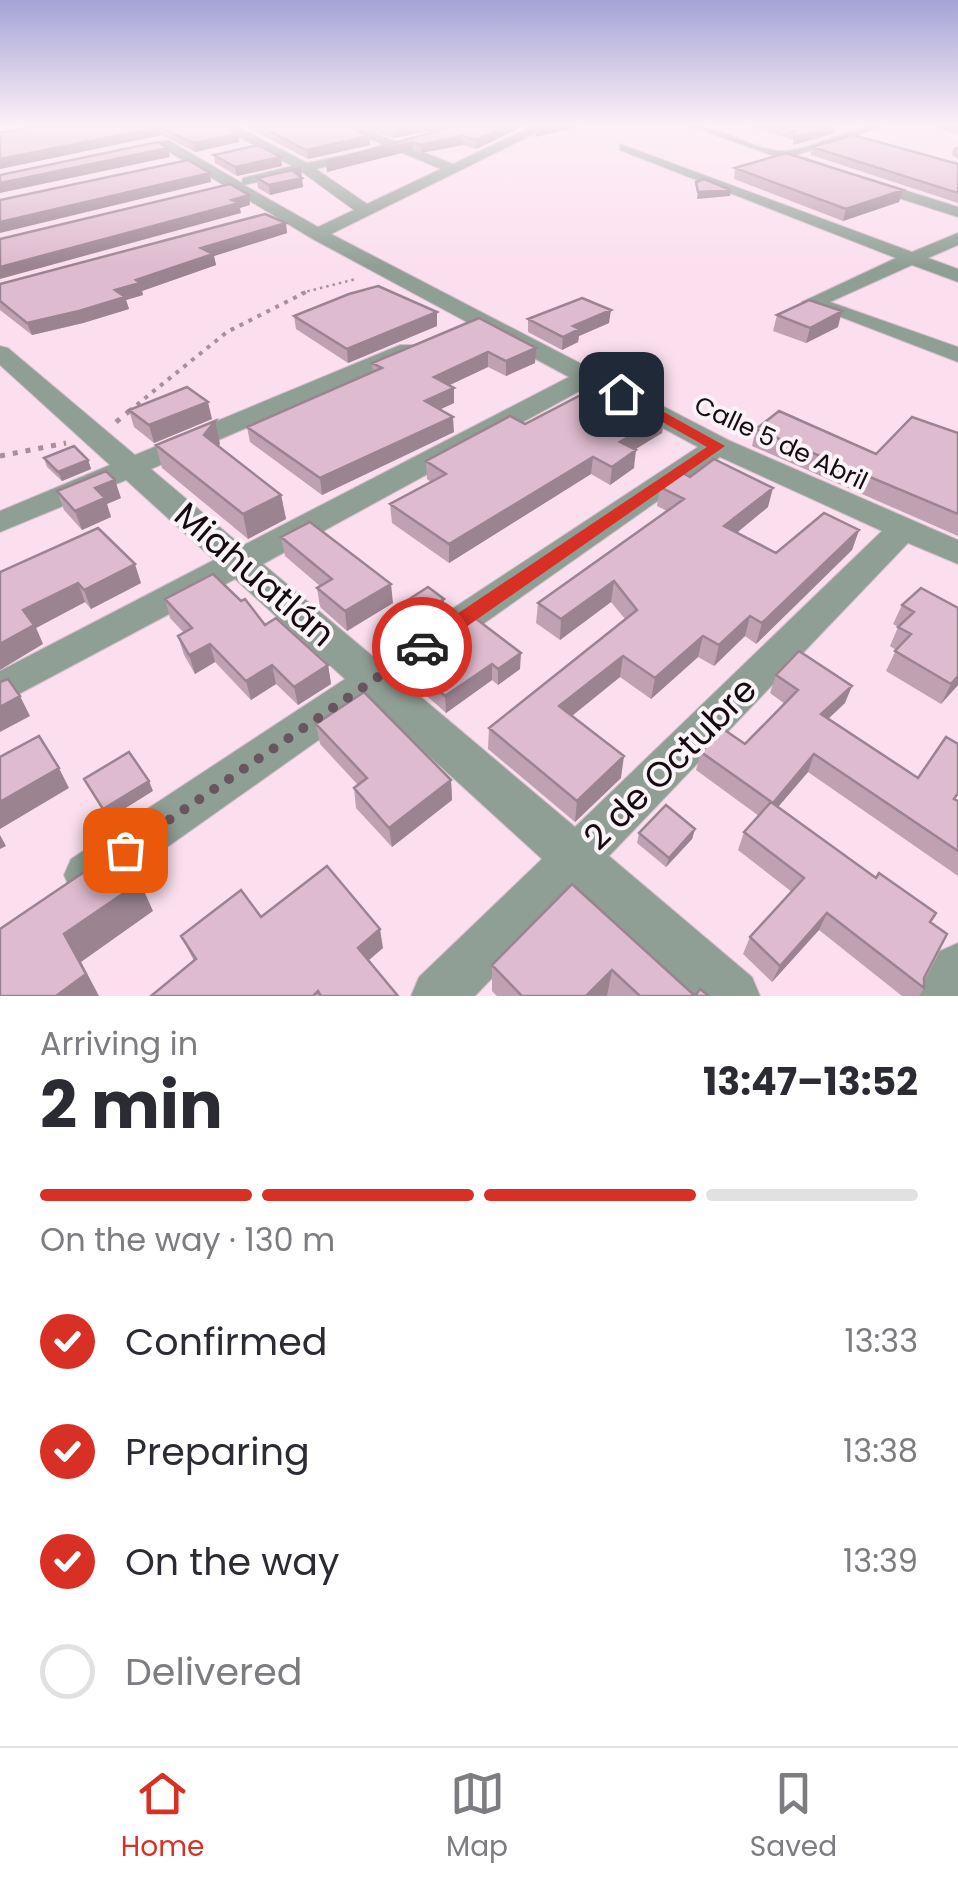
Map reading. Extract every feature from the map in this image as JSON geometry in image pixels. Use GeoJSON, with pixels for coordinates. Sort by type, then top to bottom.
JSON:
{"type":"FeatureCollection","features":[{"type":"Feature","properties":{"kind":"street","name":"Calle 5 de Abril"},"geometry":{"type":"LineString","coordinates":[[207,172],[269,215],[394,274],[718,446],[958,554]]}},
{"type":"Feature","properties":{"kind":"street"},"geometry":{"type":"LineString","coordinates":[[225,186],[281,172]]}},
{"type":"Feature","properties":{"kind":"street"},"geometry":{"type":"LineString","coordinates":[[312,172],[366,211]]}},
{"type":"Feature","properties":{"kind":"street"},"geometry":{"type":"LineString","coordinates":[[316,234],[446,172]]}},
{"type":"Feature","properties":{"kind":"street"},"geometry":{"type":"LineString","coordinates":[[690,172],[958,276]]}},
{"type":"Feature","properties":{"kind":"street"},"geometry":{"type":"LineString","coordinates":[[707,179],[726,173]]}},
{"type":"Feature","properties":{"kind":"street"},"geometry":{"type":"LineString","coordinates":[[852,178],[958,212]]}},
{"type":"Feature","properties":{"kind":"street"},"geometry":{"type":"LineString","coordinates":[[958,238],[812,302],[958,355]]}},
{"type":"Feature","properties":{"kind":"street"},"geometry":{"type":"LineString","coordinates":[[0,522],[480,320]]}},
{"type":"Feature","properties":{"kind":"street","name":"Miahuatlán"},"geometry":{"type":"LineString","coordinates":[[0,354],[241,561],[732,996]]}},
{"type":"Feature","properties":{"kind":"street"},"geometry":{"type":"LineString","coordinates":[[0,689],[589,376]]}},
{"type":"Feature","properties":{"kind":"street"},"geometry":{"type":"LineString","coordinates":[[65,890],[718,446]]}},
{"type":"Feature","properties":{"kind":"street","name":"2 de Octubre"},"geometry":{"type":"LineString","coordinates":[[438,996],[902,530]]}},
{"type":"Feature","properties":{"kind":"street"},"geometry":{"type":"LineString","coordinates":[[943,996],[958,969]]}},
{"type":"Feature","properties":{"kind":"path"},"geometry":{"type":"LineString","coordinates":[[0,456],[97,437],[240,321],[310,290],[394,274]]}},
{"type":"Feature","properties":{"kind":"building"},"geometry":{"type":"Polygon","coordinates":[[[12,172],[50,172],[0,183],[0,175],[12,172]]]}},
{"type":"Feature","properties":{"kind":"building"},"geometry":{"type":"Polygon","coordinates":[[[129,172],[210,173],[0,222],[0,200],[129,172]]]}},
{"type":"Feature","properties":{"kind":"building"},"geometry":{"type":"Polygon","coordinates":[[[295,172],[302,178],[269,185],[257,178],[295,172]]]}},
{"type":"Feature","properties":{"kind":"building"},"geometry":{"type":"Polygon","coordinates":[[[747,172],[848,172],[903,190],[846,209],[747,172]]]}},
{"type":"Feature","properties":{"kind":"building"},"geometry":{"type":"Polygon","coordinates":[[[893,172],[958,172],[958,193],[893,172]]]}},
{"type":"Feature","properties":{"kind":"building"},"geometry":{"type":"Polygon","coordinates":[[[704,179],[731,190],[698,192],[696,182],[704,179]]]}},
{"type":"Feature","properties":{"kind":"building"},"geometry":{"type":"Polygon","coordinates":[[[230,184],[249,195],[232,200],[239,203],[0,267],[0,239],[230,184]]]}},
{"type":"Feature","properties":{"kind":"building"},"geometry":{"type":"Polygon","coordinates":[[[265,214],[286,223],[201,248],[213,254],[115,290],[125,297],[27,323],[0,301],[0,284],[265,214]]]}},
{"type":"Feature","properties":{"kind":"building"},"geometry":{"type":"Polygon","coordinates":[[[378,286],[437,312],[347,349],[294,316],[349,294],[378,286]]]}},
{"type":"Feature","properties":{"kind":"building"},"geometry":{"type":"Polygon","coordinates":[[[582,298],[611,310],[573,326],[579,329],[563,337],[528,319],[582,298]]]}},
{"type":"Feature","properties":{"kind":"building"},"geometry":{"type":"Polygon","coordinates":[[[809,300],[842,311],[810,328],[777,315],[809,300]]]}},
{"type":"Feature","properties":{"kind":"building"},"geometry":{"type":"Polygon","coordinates":[[[479,318],[536,348],[506,361],[488,352],[434,377],[454,388],[425,401],[453,417],[320,478],[247,427],[382,368],[372,363],[479,318]]]}},
{"type":"Feature","properties":{"kind":"building"},"geometry":{"type":"Polygon","coordinates":[[[187,387],[208,402],[149,425],[129,410],[187,387]]]}},
{"type":"Feature","properties":{"kind":"building"},"geometry":{"type":"Polygon","coordinates":[[[579,396],[618,414],[638,403],[664,416],[620,442],[636,450],[612,467],[593,457],[449,544],[390,504],[446,474],[426,461],[510,416],[525,424],[579,396]]]}},
{"type":"Feature","properties":{"kind":"building"},"geometry":{"type":"Polygon","coordinates":[[[779,411],[876,454],[912,417],[958,433],[958,514],[756,429],[779,411]]]}},
{"type":"Feature","properties":{"kind":"building"},"geometry":{"type":"Polygon","coordinates":[[[215,421],[204,435],[281,495],[243,514],[156,445],[215,421]]]}},
{"type":"Feature","properties":{"kind":"building"},"geometry":{"type":"Polygon","coordinates":[[[74,446],[88,460],[58,472],[44,458],[74,446]]]}},
{"type":"Feature","properties":{"kind":"building"},"geometry":{"type":"Polygon","coordinates":[[[714,459],[773,488],[724,526],[776,553],[824,513],[859,530],[762,623],[750,616],[719,645],[703,636],[655,678],[623,656],[559,706],[624,756],[577,801],[489,728],[637,610],[614,581],[561,619],[538,603],[684,499],[660,487],[681,472],[690,477],[714,459]]]}},
{"type":"Feature","properties":{"kind":"building"},"geometry":{"type":"Polygon","coordinates":[[[106,471],[115,480],[95,488],[105,498],[75,511],[57,491],[106,471]]]}},
{"type":"Feature","properties":{"kind":"building"},"geometry":{"type":"Polygon","coordinates":[[[310,522],[391,584],[345,611],[317,588],[332,579],[281,537],[310,522]]]}},
{"type":"Feature","properties":{"kind":"building"},"geometry":{"type":"Polygon","coordinates":[[[98,528],[135,564],[84,590],[78,583],[23,610],[34,625],[0,644],[0,572],[98,528]]]}},
{"type":"Feature","properties":{"kind":"building"},"geometry":{"type":"Polygon","coordinates":[[[213,574],[241,601],[245,599],[265,625],[276,618],[328,665],[294,687],[272,665],[246,681],[210,644],[189,655],[178,636],[192,628],[165,599],[213,574]]]}},
{"type":"Feature","properties":{"kind":"building"},"geometry":{"type":"Polygon","coordinates":[[[428,587],[444,599],[423,613],[408,600],[428,587]]]}},
{"type":"Feature","properties":{"kind":"building"},"geometry":{"type":"Polygon","coordinates":[[[921,588],[958,608],[958,676],[951,684],[895,651],[911,634],[898,627],[914,612],[902,605],[921,588]]]}},
{"type":"Feature","properties":{"kind":"building"},"geometry":{"type":"Polygon","coordinates":[[[475,618],[521,653],[498,669],[492,664],[445,696],[408,664],[475,618]]]}},
{"type":"Feature","properties":{"kind":"building"},"geometry":{"type":"Polygon","coordinates":[[[799,651],[852,686],[821,714],[918,778],[946,737],[958,744],[958,793],[954,799],[958,801],[958,851],[814,754],[773,803],[701,752],[723,729],[745,744],[798,690],[776,675],[799,651]]]}},
{"type":"Feature","properties":{"kind":"building"},"geometry":{"type":"Polygon","coordinates":[[[8,679],[20,696],[0,707],[0,682],[8,679]]]}},
{"type":"Feature","properties":{"kind":"building"},"geometry":{"type":"Polygon","coordinates":[[[364,692],[451,780],[389,828],[354,788],[367,778],[316,724],[364,692]]]}},
{"type":"Feature","properties":{"kind":"building"},"geometry":{"type":"Polygon","coordinates":[[[39,736],[59,768],[0,802],[0,757],[39,736]]]}},
{"type":"Feature","properties":{"kind":"building"},"geometry":{"type":"Polygon","coordinates":[[[129,752],[149,781],[103,809],[84,779],[129,752]]]}},
{"type":"Feature","properties":{"kind":"building"},"geometry":{"type":"Polygon","coordinates":[[[771,802],[876,878],[879,873],[936,913],[930,922],[947,934],[924,978],[924,988],[827,913],[780,966],[750,937],[804,878],[744,832],[771,802]]]}},
{"type":"Feature","properties":{"kind":"building"},"geometry":{"type":"Polygon","coordinates":[[[666,805],[695,829],[669,858],[639,833],[666,805]]]}},
{"type":"Feature","properties":{"kind":"building"},"geometry":{"type":"Polygon","coordinates":[[[118,849],[140,882],[64,934],[86,974],[56,996],[0,996],[0,929],[118,849]]]}},
{"type":"Feature","properties":{"kind":"building"},"geometry":{"type":"Polygon","coordinates":[[[327,866],[380,929],[358,948],[398,996],[321,996],[318,991],[313,996],[151,996],[196,959],[181,936],[241,890],[261,917],[327,866]]]}},
{"type":"Feature","properties":{"kind":"building"},"geometry":{"type":"Polygon","coordinates":[[[572,884],[695,996],[640,996],[612,970],[586,996],[522,996],[492,965],[572,884]]]}},
{"type":"Feature","properties":{"kind":"way so far"},"geometry":{"type":"LineString","coordinates":[[125,850],[422,647]]}},
{"type":"Feature","properties":{"kind":"route"},"geometry":{"type":"LineString","coordinates":[[422,647],[718,446],[621,394]]}}]}
